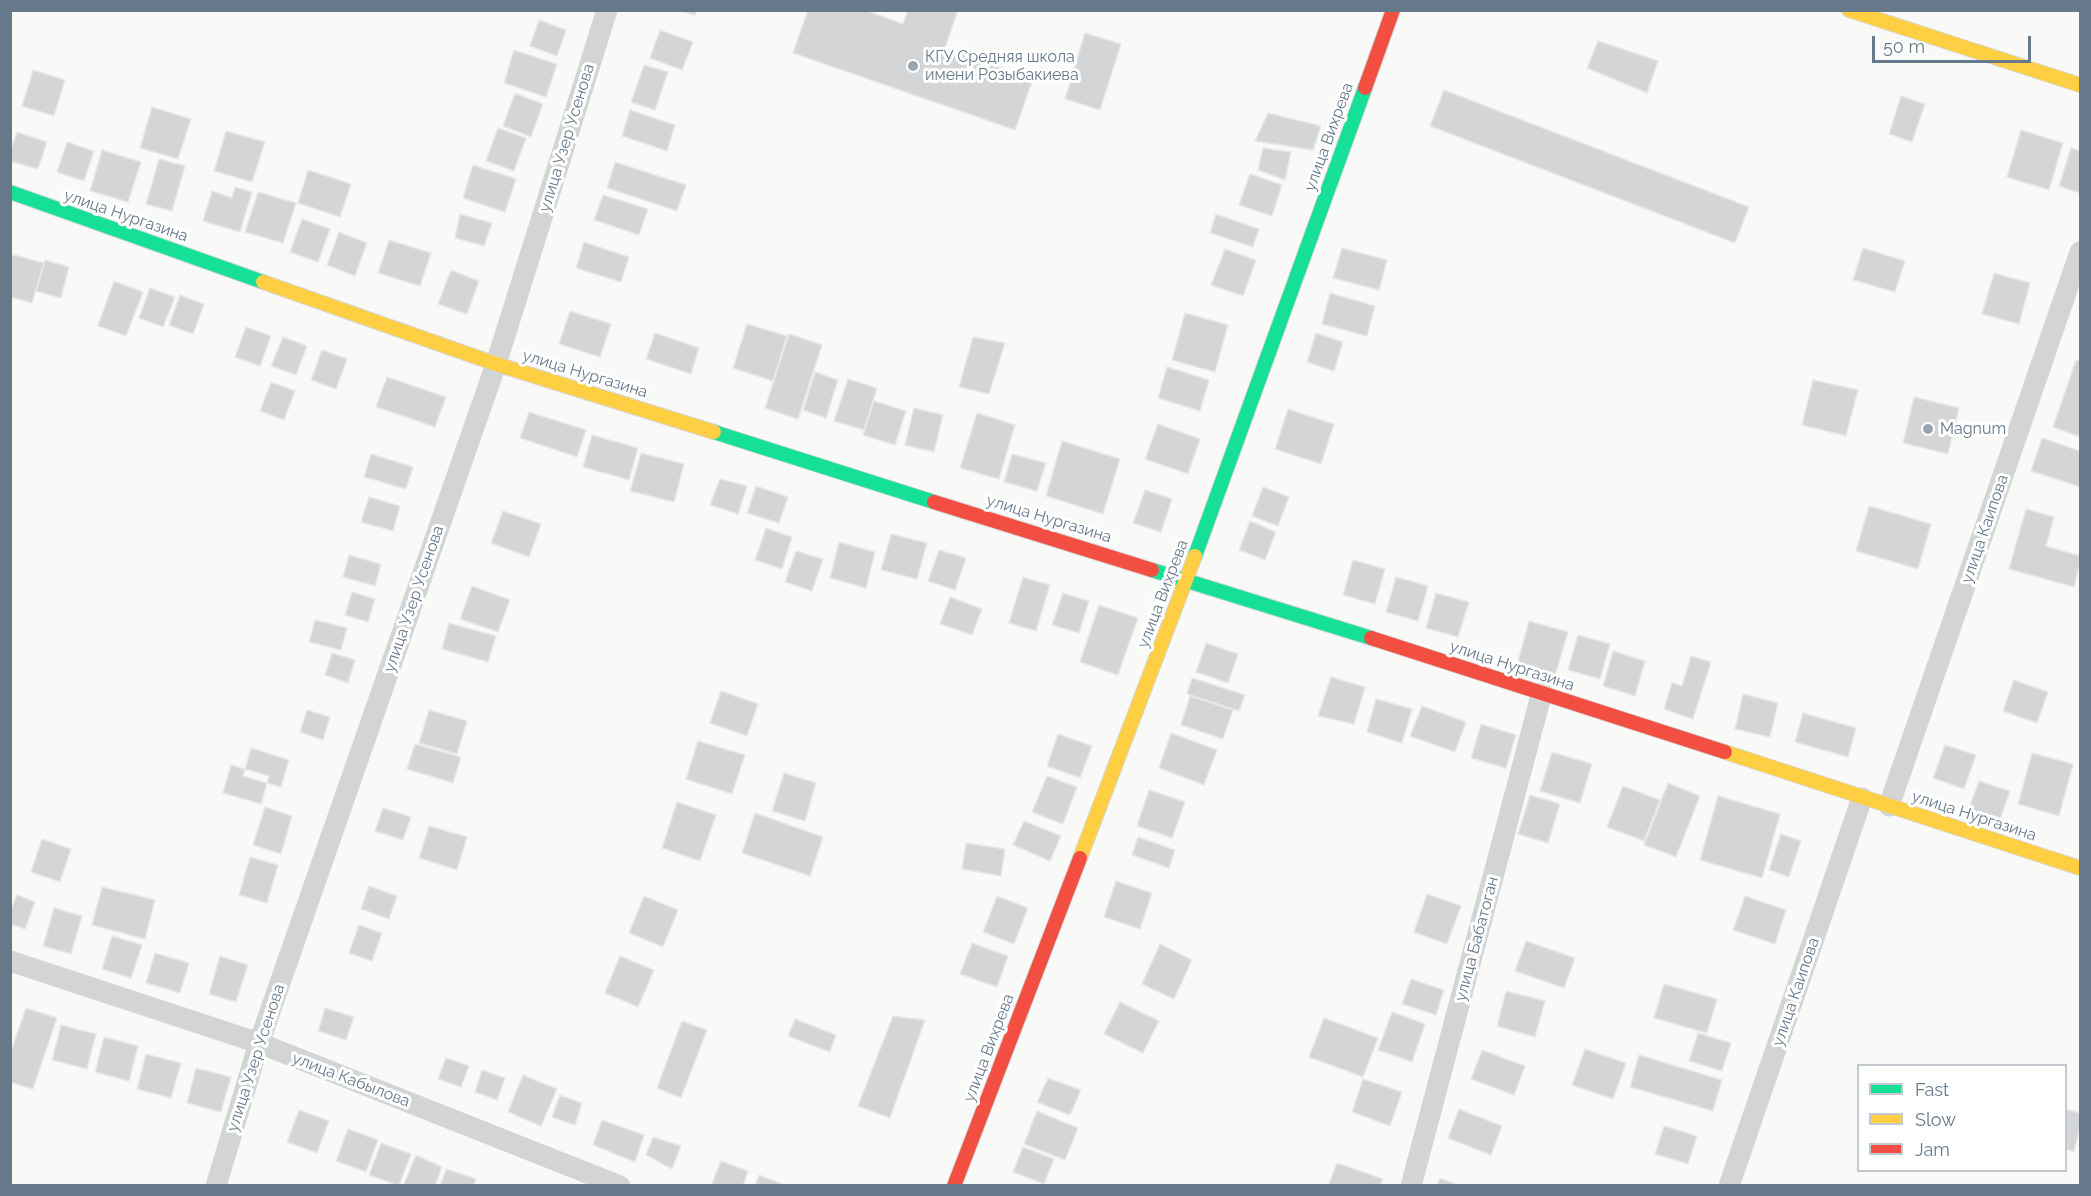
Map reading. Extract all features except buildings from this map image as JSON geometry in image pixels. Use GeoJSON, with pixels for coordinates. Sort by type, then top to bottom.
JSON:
{"type":"FeatureCollection","features":[{"type":"Feature","properties":{"kind":"street","name":"улица Узер Усенова"},"geometry":{"type":"LineString","coordinates":[[216,1185],[259,1043],[496,363],[607,10]]}},
{"type":"Feature","properties":{"kind":"street","name":"улица Вихрева"},"geometry":{"type":"LineString","coordinates":[[954,1185],[1187,579],[1393,10]]}},
{"type":"Feature","properties":{"kind":"street"},"geometry":{"type":"LineString","coordinates":[[1849,10],[2080,85]]}},
{"type":"Feature","properties":{"kind":"street","name":"улица Нургазина"},"geometry":{"type":"LineString","coordinates":[[10,192],[496,363],[1542,692],[2080,868]]}},
{"type":"Feature","properties":{"kind":"street","name":"улица Каипова"},"geometry":{"type":"LineString","coordinates":[[1889,806],[2080,252]]}},
{"type":"Feature","properties":{"kind":"street","name":"улица Бабатоган"},"geometry":{"type":"LineString","coordinates":[[1411,1185],[1542,692]]}},
{"type":"Feature","properties":{"kind":"street","name":"улица Каипова"},"geometry":{"type":"LineString","coordinates":[[1730,1185],[1862,798]]}},
{"type":"Feature","properties":{"kind":"street","name":"улица Кабылова"},"geometry":{"type":"LineString","coordinates":[[10,961],[259,1043],[620,1185]]}},
{"type":"Feature","properties":{"kind":"traffic: fast"},"geometry":{"type":"LineString","coordinates":[[1195,556],[1365,88]]}},
{"type":"Feature","properties":{"kind":"traffic: fast"},"geometry":{"type":"LineString","coordinates":[[10,192],[263,282]]}},
{"type":"Feature","properties":{"kind":"traffic: fast"},"geometry":{"type":"LineString","coordinates":[[714,432],[934,502]]}},
{"type":"Feature","properties":{"kind":"traffic: fast"},"geometry":{"type":"LineString","coordinates":[[1152,570],[1371,638]]}},
{"type":"Feature","properties":{"kind":"traffic: slow"},"geometry":{"type":"LineString","coordinates":[[1849,10],[2080,85]]}},
{"type":"Feature","properties":{"kind":"traffic: slow"},"geometry":{"type":"LineString","coordinates":[[263,282],[496,364],[714,432]]}},
{"type":"Feature","properties":{"kind":"traffic: slow"},"geometry":{"type":"LineString","coordinates":[[1080,858],[1195,556]]}},
{"type":"Feature","properties":{"kind":"traffic: slow"},"geometry":{"type":"LineString","coordinates":[[1725,752],[2080,868]]}},
{"type":"Feature","properties":{"kind":"traffic: jam"},"geometry":{"type":"LineString","coordinates":[[1365,88],[1393,10]]}},
{"type":"Feature","properties":{"kind":"traffic: jam"},"geometry":{"type":"LineString","coordinates":[[934,502],[1152,570]]}},
{"type":"Feature","properties":{"kind":"traffic: jam"},"geometry":{"type":"LineString","coordinates":[[1371,638],[1725,752]]}},
{"type":"Feature","properties":{"kind":"traffic: jam"},"geometry":{"type":"LineString","coordinates":[[954,1186],[1080,858]]}},
{"type":"Feature","properties":{"kind":"place","name":"КГУ Средняя школа имени Розыбакиева"},"geometry":{"type":"Point","coordinates":[913,66]}},
{"type":"Feature","properties":{"kind":"place","name":"Magnum"},"geometry":{"type":"Point","coordinates":[1928,429]}}]}
